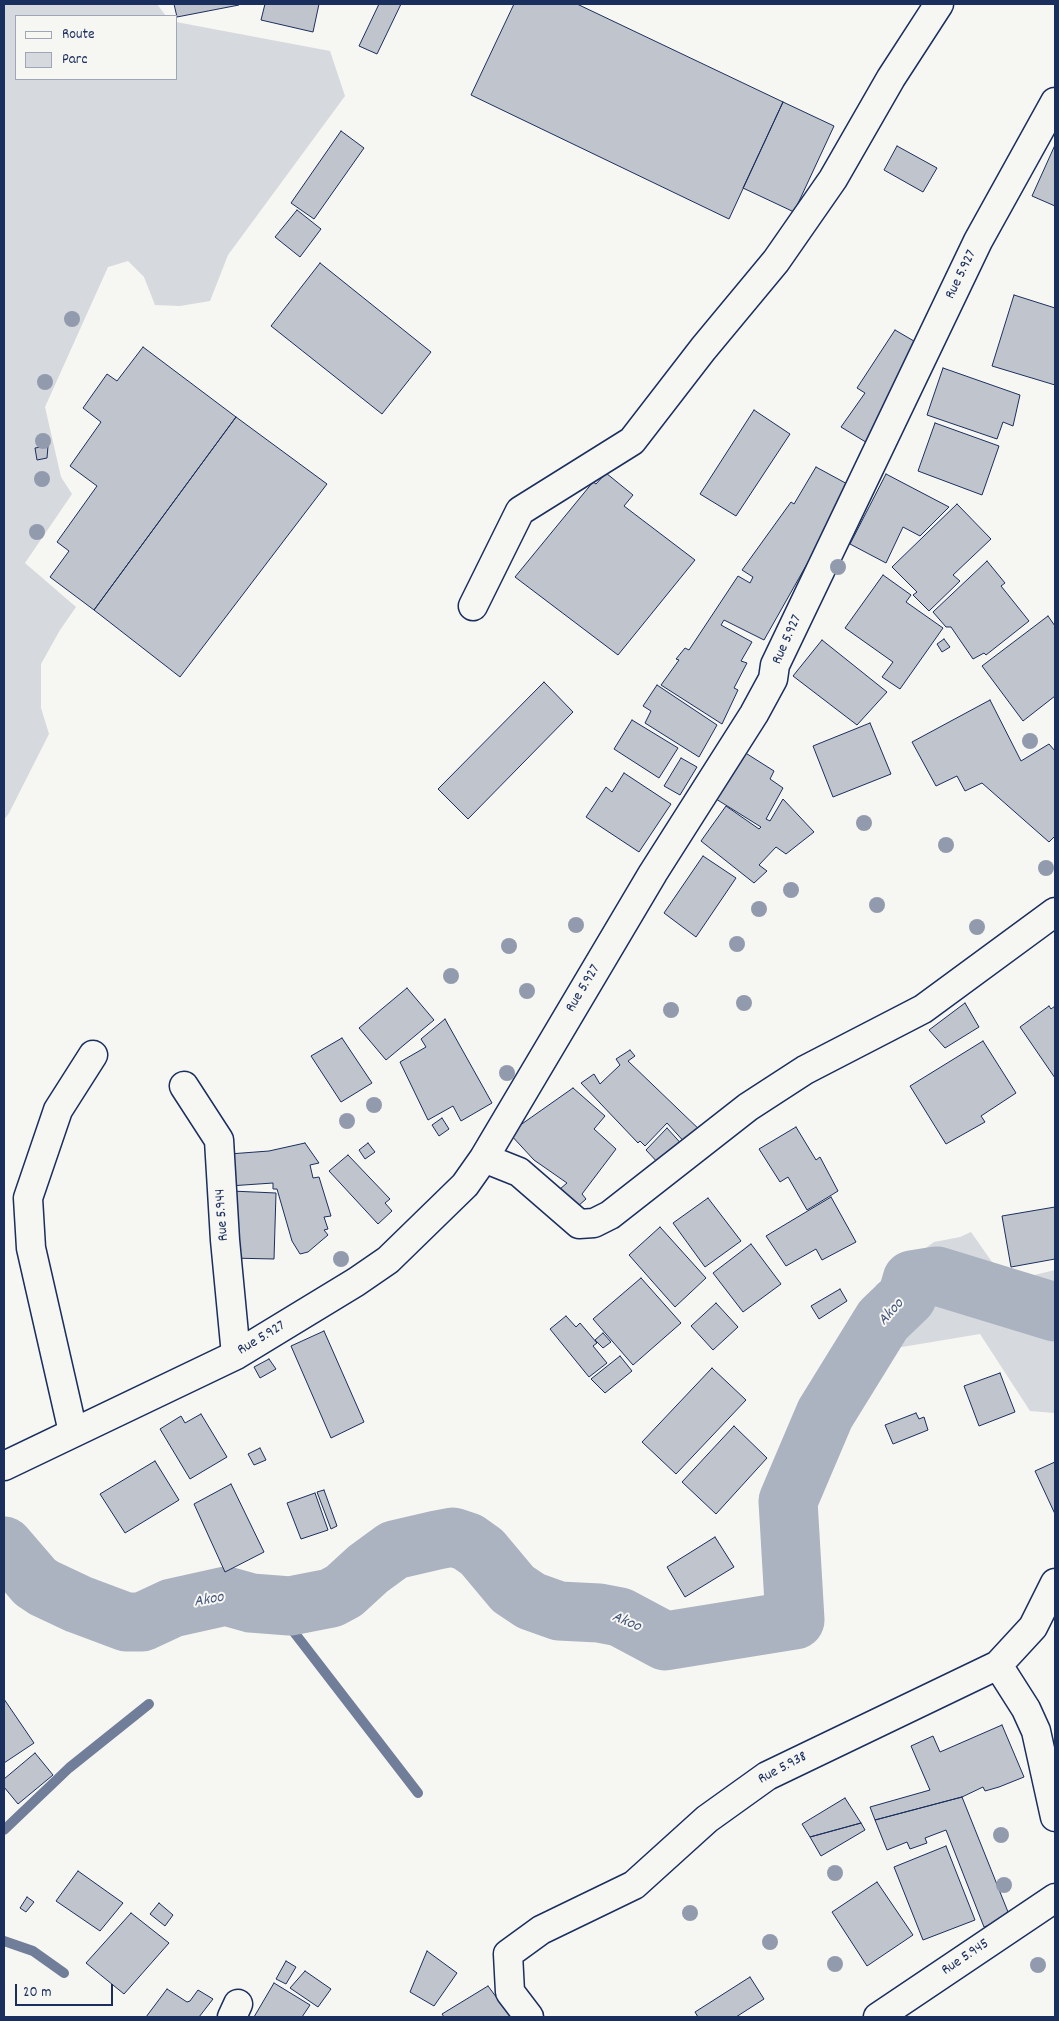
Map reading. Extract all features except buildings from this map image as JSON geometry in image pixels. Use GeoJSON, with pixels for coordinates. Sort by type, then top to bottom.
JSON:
{"type":"FeatureCollection","features":[{"type":"Feature","properties":{"kind":"street"},"geometry":{"type":"LineString","coordinates":[[473,606],[520,511],[632,440],[703,349],[776,262],[833,179],[891,78],[939,4]]}},
{"type":"Feature","properties":{"kind":"street","name":"Rue 5.927"},"geometry":{"type":"LineString","coordinates":[[4,1466],[236,1355],[388,1260],[465,1185],[484,1158],[653,873],[754,714],[773,679],[775,665],[978,241],[1055,102]]}},
{"type":"Feature","properties":{"kind":"street"},"geometry":{"type":"LineString","coordinates":[[484,1158],[519,1172],[579,1224],[594,1223],[610,1215],[748,1106],[805,1070],[923,1009],[1055,912]]}},
{"type":"Feature","properties":{"kind":"street"},"geometry":{"type":"LineString","coordinates":[[74,1432],[31,1248],[28,1198],[58,1110],[92,1055]]}},
{"type":"Feature","properties":{"kind":"street","name":"Rue 5.944"},"geometry":{"type":"LineString","coordinates":[[184,1086],[219,1140],[225,1240],[236,1355]]}},
{"type":"Feature","properties":{"kind":"street"},"geometry":{"type":"LineString","coordinates":[[1055,1583],[1033,1627],[998,1665],[1026,1709],[1036,1730],[1055,1817]]}},
{"type":"Feature","properties":{"kind":"street","name":"Rue 5.938"},"geometry":{"type":"LineString","coordinates":[[529,2017],[510,1992],[508,1954],[541,1930],[634,1885],[707,1819],[767,1776],[998,1665]]}},
{"type":"Feature","properties":{"kind":"street","name":"Rue 5.945"},"geometry":{"type":"LineString","coordinates":[[878,2017],[1055,1898]]}},
{"type":"Feature","properties":{"kind":"green space"},"geometry":{"type":"Polygon","coordinates":[[[4,4],[157,4],[165,15],[15,15],[15,80],[178,80],[178,22],[330,51],[345,96],[228,255],[210,301],[180,306],[155,305],[144,277],[128,261],[108,267],[45,407],[61,477],[72,494],[25,563],[76,607],[60,630],[41,664],[41,708],[49,734],[4,820],[4,4]]]}},
{"type":"Feature","properties":{"kind":"green space"},"geometry":{"type":"Polygon","coordinates":[[[971,1232],[1006,1282],[1055,1270],[1055,1413],[1030,1411],[980,1334],[896,1348],[876,1285],[934,1242],[960,1237],[971,1232]]]}},
{"type":"Feature","properties":{"kind":"waterway","name":"Akoo"},"geometry":{"type":"LineString","coordinates":[[4,1546],[35,1582],[44,1588],[78,1604],[126,1622],[142,1622],[172,1608],[226,1596],[251,1603],[290,1606],[331,1598],[344,1591],[368,1569],[394,1550],[453,1537],[468,1542],[482,1552],[513,1589],[531,1601],[559,1611],[599,1613],[620,1617],[665,1641],[795,1620],[788,1501],[825,1414],[883,1320],[907,1297],[912,1280],[937,1276],[1055,1312]]}},
{"type":"Feature","properties":{"kind":"waterway"},"geometry":{"type":"LineString","coordinates":[[273,1605],[418,1793]]}},
{"type":"Feature","properties":{"kind":"waterway"},"geometry":{"type":"LineString","coordinates":[[4,1830],[69,1768],[149,1704]]}},
{"type":"Feature","properties":{"kind":"waterway"},"geometry":{"type":"LineString","coordinates":[[4,1941],[33,1951],[64,1973]]}}]}
